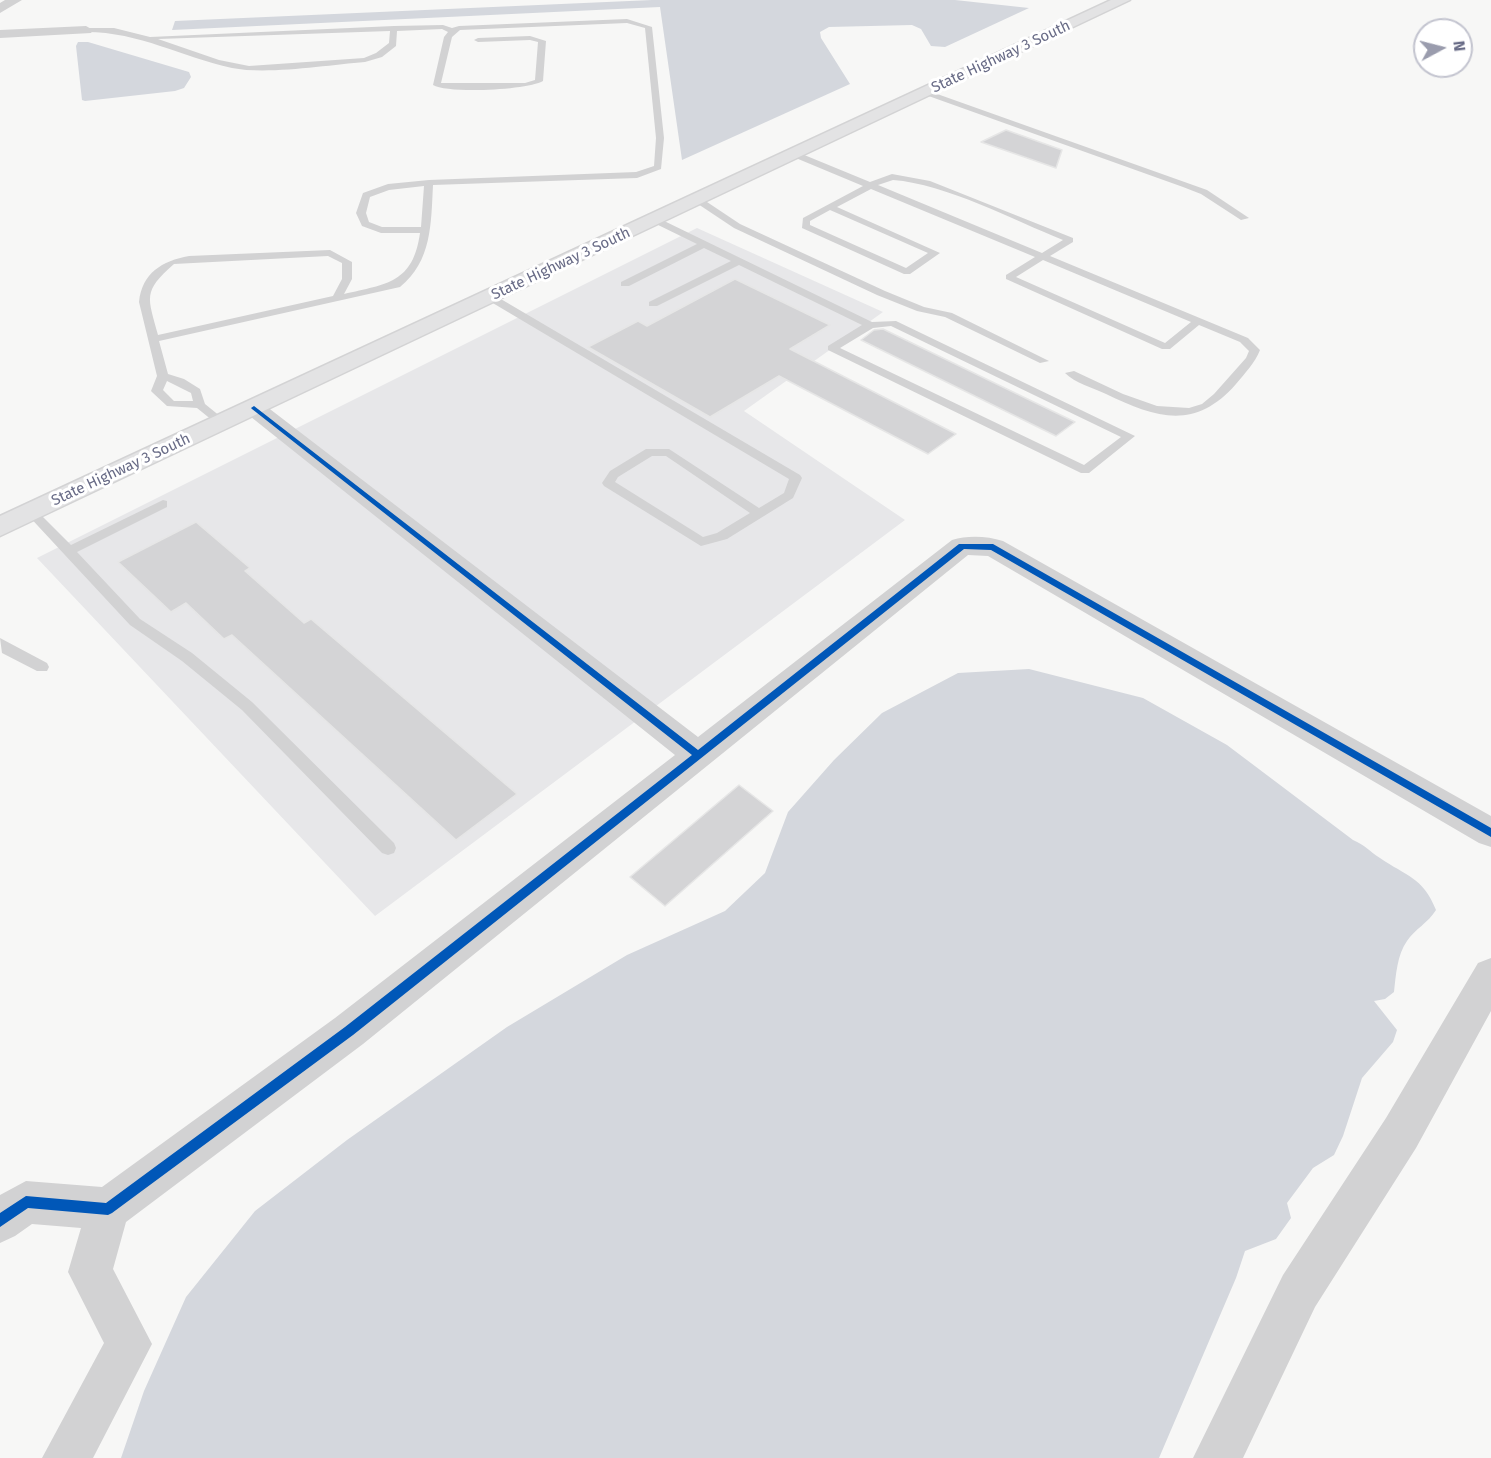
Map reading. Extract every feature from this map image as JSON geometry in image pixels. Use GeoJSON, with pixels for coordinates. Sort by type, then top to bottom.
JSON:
{"type":"FeatureCollection","features":[{"type":"Feature","properties":{"kind":"main road","name":"State Highway 3 South"},"geometry":{"type":"LineString","coordinates":[[0,527],[1123,0]]}},
{"type":"Feature","properties":{"kind":"street"},"geometry":{"type":"LineString","coordinates":[[0,9],[15,0]]}},
{"type":"Feature","properties":{"kind":"street"},"geometry":{"type":"LineString","coordinates":[[0,34],[86,30]]}},
{"type":"Feature","properties":{"kind":"street"},"geometry":{"type":"LineString","coordinates":[[254,408],[697,754]]}},
{"type":"Feature","properties":{"kind":"street"},"geometry":{"type":"LineString","coordinates":[[66,1458],[129,1344],[90,1272],[108,1209],[349,1031],[962,546],[993,547],[1491,833]]}},
{"type":"Feature","properties":{"kind":"street"},"geometry":{"type":"LineString","coordinates":[[1218,1458],[1299,1291],[1401,1133],[1491,975]]}},
{"type":"Feature","properties":{"kind":"street"},"geometry":{"type":"LineString","coordinates":[[0,1221],[26,1202],[108,1209]]}},
{"type":"Feature","properties":{"kind":"lane"},"geometry":{"type":"LineString","coordinates":[[147,38],[394,28],[443,27],[452,30],[471,26],[627,21],[648,27],[660,138],[658,167],[638,175],[429,183],[388,187],[366,195],[361,213],[365,224],[381,230],[424,230]]}},
{"type":"Feature","properties":{"kind":"lane"},"geometry":{"type":"LineString","coordinates":[[515,39],[517,25]]}},
{"type":"Feature","properties":{"kind":"lane"},"geometry":{"type":"LineString","coordinates":[[86,30],[110,30],[147,38],[198,57],[231,66],[249,68],[365,60],[379,55],[393,44],[394,28]]}},
{"type":"Feature","properties":{"kind":"lane"},"geometry":{"type":"LineString","coordinates":[[452,30],[448,37],[437,85],[441,87],[526,85],[539,81],[542,41],[478,40]]}},
{"type":"Feature","properties":{"kind":"lane"},"geometry":{"type":"LineString","coordinates":[[926,92],[1186,185],[1218,200],[1244,218]]}},
{"type":"Feature","properties":{"kind":"lane"},"geometry":{"type":"LineString","coordinates":[[794,154],[1244,340],[1255,350],[1251,358],[1207,405],[1189,412],[1170,414],[1138,404],[1070,373]]}},
{"type":"Feature","properties":{"kind":"lane"},"geometry":{"type":"LineString","coordinates":[[830,207],[935,253],[907,272],[805,226],[806,220],[830,207],[891,177],[919,180],[1070,240],[1008,277],[1166,346],[1198,321]]}},
{"type":"Feature","properties":{"kind":"lane"},"geometry":{"type":"LineString","coordinates":[[155,339],[396,285],[407,279],[420,260],[429,183]]}},
{"type":"Feature","properties":{"kind":"lane"},"geometry":{"type":"LineString","coordinates":[[698,200],[736,225],[871,288],[921,309],[948,315],[1044,361]]}},
{"type":"Feature","properties":{"kind":"lane"},"geometry":{"type":"LineString","coordinates":[[655,220],[870,325],[891,323],[1129,435],[1085,470],[832,348],[870,325]]}},
{"type":"Feature","properties":{"kind":"lane"},"geometry":{"type":"LineString","coordinates":[[625,284],[704,244]]}},
{"type":"Feature","properties":{"kind":"lane"},"geometry":{"type":"LineString","coordinates":[[200,405],[171,404],[157,391],[163,376],[144,302],[145,291],[151,279],[171,262],[189,259],[330,253],[347,262],[349,271],[337,298]]}},
{"type":"Feature","properties":{"kind":"lane"},"geometry":{"type":"LineString","coordinates":[[653,304],[738,261]]}},
{"type":"Feature","properties":{"kind":"lane"},"geometry":{"type":"LineString","coordinates":[[490,297],[796,478],[789,495],[722,536],[701,542],[608,483],[614,474],[650,452],[669,453],[758,513]]}},
{"type":"Feature","properties":{"kind":"lane"},"geometry":{"type":"LineString","coordinates":[[163,376],[180,381],[196,391],[200,405],[222,423]]}},
{"type":"Feature","properties":{"kind":"lane"},"geometry":{"type":"LineString","coordinates":[[69,551],[163,504]]}},
{"type":"Feature","properties":{"kind":"lane"},"geometry":{"type":"LineString","coordinates":[[31,512],[135,622],[187,657],[248,706],[388,849]]}},
{"type":"Feature","properties":{"kind":"lane"},"geometry":{"type":"LineString","coordinates":[[0,643],[42,668]]}},
{"type":"Feature","properties":{"kind":"shaded area"},"geometry":{"type":"Polygon","coordinates":[[[652,0],[955,0],[1029,8],[945,47],[931,46],[921,29],[912,25],[829,27],[820,32],[821,38],[850,84],[682,160],[660,7],[172,30],[175,21],[652,0]]]}},
{"type":"Feature","properties":{"kind":"shaded area"},"geometry":{"type":"Polygon","coordinates":[[[78,42],[88,42],[189,72],[191,77],[184,88],[175,91],[85,101],[82,100],[76,46],[78,42]]]}},
{"type":"Feature","properties":{"kind":"shaded area"},"geometry":{"type":"Polygon","coordinates":[[[697,228],[883,312],[744,411],[905,520],[375,916],[37,558],[697,228]]]}},
{"type":"Feature","properties":{"kind":"shaded area"},"geometry":{"type":"Polygon","coordinates":[[[1029,669],[1143,698],[1227,745],[1353,840],[1413,878],[1425,890],[1436,910],[1410,937],[1401,952],[1394,992],[1385,999],[1374,1001],[1397,1030],[1393,1042],[1362,1078],[1343,1136],[1334,1155],[1313,1168],[1287,1203],[1291,1218],[1276,1239],[1245,1251],[1236,1278],[1159,1458],[121,1458],[144,1391],[186,1297],[255,1211],[347,1140],[507,1027],[627,955],[725,911],[765,873],[788,812],[834,760],[882,713],[958,673],[1029,669]]]}},
{"type":"Feature","properties":{"kind":"building"},"geometry":{"type":"Polygon","coordinates":[[[1006,130],[1062,150],[1056,168],[981,142],[1006,130]]]}},
{"type":"Feature","properties":{"kind":"building"},"geometry":{"type":"Polygon","coordinates":[[[735,279],[830,325],[790,349],[956,434],[928,454],[779,376],[710,417],[588,347],[638,321],[647,326],[735,279]]]}},
{"type":"Feature","properties":{"kind":"building"},"geometry":{"type":"Polygon","coordinates":[[[883,329],[1075,422],[1056,436],[861,340],[874,330],[883,329]]]}},
{"type":"Feature","properties":{"kind":"building"},"geometry":{"type":"Polygon","coordinates":[[[196,522],[250,568],[245,571],[304,623],[311,619],[517,794],[456,840],[232,635],[224,639],[186,603],[171,612],[118,562],[196,522]]]}},
{"type":"Feature","properties":{"kind":"building"},"geometry":{"type":"Polygon","coordinates":[[[739,785],[773,811],[665,906],[630,877],[739,785]]]}},
{"type":"Feature","properties":{"kind":"cycle path"},"geometry":{"type":"LineString","coordinates":[[254,408],[697,754]]}},
{"type":"Feature","properties":{"kind":"cycle path"},"geometry":{"type":"LineString","coordinates":[[0,1221],[26,1202],[108,1209],[349,1031],[962,546],[993,547],[1491,833]]}}]}
